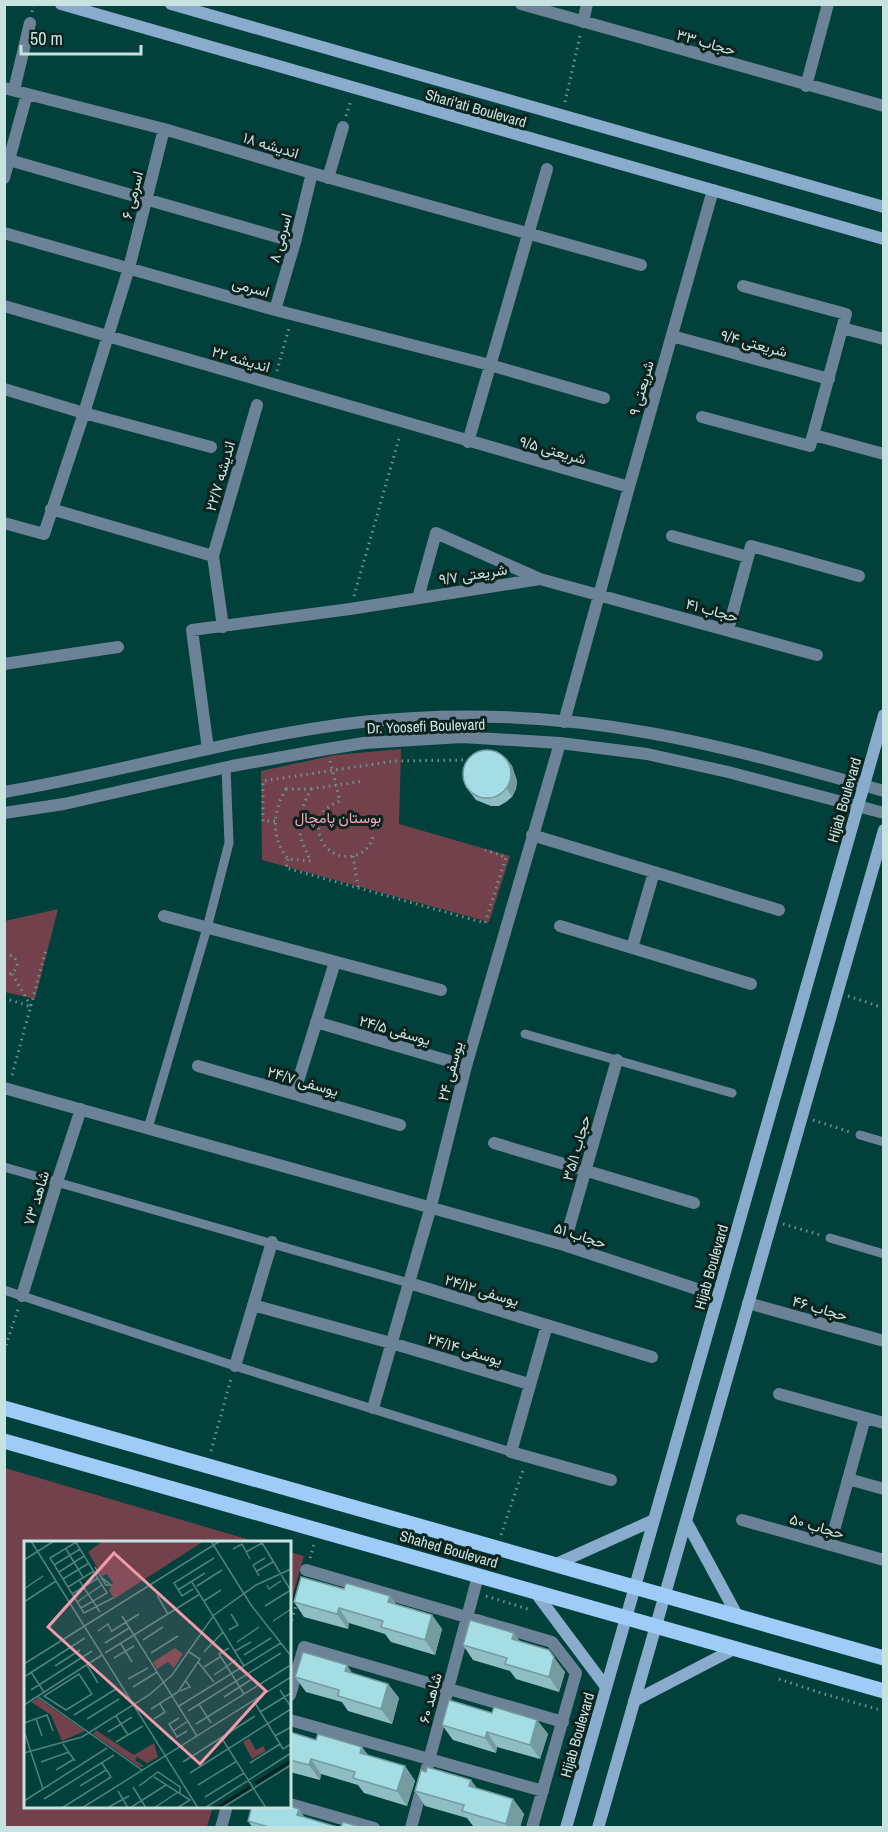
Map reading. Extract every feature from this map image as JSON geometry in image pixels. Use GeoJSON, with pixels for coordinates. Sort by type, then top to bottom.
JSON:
{"type":"FeatureCollection","features":[{"type":"Feature","properties":{"kind":"main road","name":"Shari'ati Boulevard"},"geometry":{"type":"LineString","coordinates":[[61,4],[884,239]]}},
{"type":"Feature","properties":{"kind":"main road","name":"Shari'ati Boulevard"},"geometry":{"type":"LineString","coordinates":[[171,4],[884,207]]}},
{"type":"Feature","properties":{"kind":"main road","name":"Hijab Boulevard"},"geometry":{"type":"LineString","coordinates":[[566,1827],[884,715]]}},
{"type":"Feature","properties":{"kind":"main road"},"geometry":{"type":"LineString","coordinates":[[598,1827],[884,830]]}},
{"type":"Feature","properties":{"kind":"main road","name":"Shahed Boulevard"},"geometry":{"type":"LineString","coordinates":[[4,1408],[884,1659]]}},
{"type":"Feature","properties":{"kind":"main road","name":"Shahed Boulevard"},"geometry":{"type":"LineString","coordinates":[[4,1441],[884,1691]]}},
{"type":"Feature","properties":{"kind":"main road"},"geometry":{"type":"LineString","coordinates":[[554,1565],[654,1520]]}},
{"type":"Feature","properties":{"kind":"main road"},"geometry":{"type":"LineString","coordinates":[[686,1521],[738,1617]]}},
{"type":"Feature","properties":{"kind":"main road"},"geometry":{"type":"LineString","coordinates":[[535,1592],[606,1687]]}},
{"type":"Feature","properties":{"kind":"main road"},"geometry":{"type":"LineString","coordinates":[[634,1701],[734,1649]]}},
{"type":"Feature","properties":{"kind":"street","name":"حجاب ۳۳"},"geometry":{"type":"LineString","coordinates":[[521,4],[806,86],[884,106]]}},
{"type":"Feature","properties":{"kind":"street"},"geometry":{"type":"LineString","coordinates":[[583,22],[587,4]]}},
{"type":"Feature","properties":{"kind":"street"},"geometry":{"type":"LineString","coordinates":[[806,86],[828,4]]}},
{"type":"Feature","properties":{"kind":"street"},"geometry":{"type":"LineString","coordinates":[[9,89],[30,23]]}},
{"type":"Feature","properties":{"kind":"street","name":"اندیشه ۱۸"},"geometry":{"type":"LineString","coordinates":[[9,89],[164,129],[328,178],[641,265]]}},
{"type":"Feature","properties":{"kind":"street"},"geometry":{"type":"LineString","coordinates":[[4,177],[27,94]]}},
{"type":"Feature","properties":{"kind":"street"},"geometry":{"type":"LineString","coordinates":[[328,178],[343,127]]}},
{"type":"Feature","properties":{"kind":"street","name":"اسرمی ۶"},"geometry":{"type":"LineString","coordinates":[[4,523],[44,534],[129,268],[164,129]]}},
{"type":"Feature","properties":{"kind":"street"},"geometry":{"type":"LineString","coordinates":[[9,160],[296,242]]}},
{"type":"Feature","properties":{"kind":"street"},"geometry":{"type":"LineString","coordinates":[[468,441],[547,170]]}},
{"type":"Feature","properties":{"kind":"street","name":"اسرمی ۸"},"geometry":{"type":"LineString","coordinates":[[275,310],[296,242],[312,173]]}},
{"type":"Feature","properties":{"kind":"street","name":"شریعتی ۹"},"geometry":{"type":"LineString","coordinates":[[564,722],[714,190]]}},
{"type":"Feature","properties":{"kind":"street","name":"اسرمی"},"geometry":{"type":"LineString","coordinates":[[4,233],[275,310],[490,365],[604,398]]}},
{"type":"Feature","properties":{"kind":"street"},"geometry":{"type":"LineString","coordinates":[[702,417],[810,446],[814,435],[846,314],[743,286]]}},
{"type":"Feature","properties":{"kind":"street","name":"اندیشه ۲۲"},"geometry":{"type":"LineString","coordinates":[[4,306],[468,441]]}},
{"type":"Feature","properties":{"kind":"street"},"geometry":{"type":"LineString","coordinates":[[842,328],[884,339]]}},
{"type":"Feature","properties":{"kind":"street","name":"شریعتی ۹/۴"},"geometry":{"type":"LineString","coordinates":[[672,336],[828,379]]}},
{"type":"Feature","properties":{"kind":"street"},"geometry":{"type":"LineString","coordinates":[[4,389],[211,447]]}},
{"type":"Feature","properties":{"kind":"street","name":"اندیشه ۲۲/۷"},"geometry":{"type":"LineString","coordinates":[[213,556],[257,405]]}},
{"type":"Feature","properties":{"kind":"street"},"geometry":{"type":"LineString","coordinates":[[814,435],[884,454]]}},
{"type":"Feature","properties":{"kind":"street","name":"شریعتی ۹/۵"},"geometry":{"type":"LineString","coordinates":[[468,441],[629,487]]}},
{"type":"Feature","properties":{"kind":"street"},"geometry":{"type":"LineString","coordinates":[[51,509],[213,556],[223,627]]}},
{"type":"Feature","properties":{"kind":"street"},"geometry":{"type":"LineString","coordinates":[[418,598],[436,533],[540,579]]}},
{"type":"Feature","properties":{"kind":"street"},"geometry":{"type":"LineString","coordinates":[[672,536],[860,576]]}},
{"type":"Feature","properties":{"kind":"street"},"geometry":{"type":"LineString","coordinates":[[728,630],[750,551]]}},
{"type":"Feature","properties":{"kind":"street","name":"شریعتی ۹/۷"},"geometry":{"type":"LineString","coordinates":[[208,749],[192,630],[350,609],[540,579],[599,595]]}},
{"type":"Feature","properties":{"kind":"street","name":"حجاب ۴۱"},"geometry":{"type":"LineString","coordinates":[[599,595],[818,655]]}},
{"type":"Feature","properties":{"kind":"street"},"geometry":{"type":"LineString","coordinates":[[4,664],[117,646]]}},
{"type":"Feature","properties":{"kind":"street","name":"Dr. Yoosefi Boulevard"},"geometry":{"type":"LineString","coordinates":[[4,792],[60,783],[294,732],[362,722],[462,716],[564,722],[650,733],[732,751],[884,791]]}},
{"type":"Feature","properties":{"kind":"street","name":"یوسفی ۲۴"},"geometry":{"type":"LineString","coordinates":[[373,1408],[431,1206],[466,1066],[560,743],[564,722]]}},
{"type":"Feature","properties":{"kind":"street","name":"Dr. Yoosefi Boulevard"},"geometry":{"type":"LineString","coordinates":[[4,813],[64,804],[226,767],[327,749],[364,743],[462,737],[560,743],[647,754],[728,771],[884,813]]}},
{"type":"Feature","properties":{"kind":"street"},"geometry":{"type":"LineString","coordinates":[[532,835],[779,910]]}},
{"type":"Feature","properties":{"kind":"street"},"geometry":{"type":"LineString","coordinates":[[632,948],[654,872]]}},
{"type":"Feature","properties":{"kind":"street"},"geometry":{"type":"LineString","coordinates":[[164,916],[441,990]]}},
{"type":"Feature","properties":{"kind":"street"},"geometry":{"type":"LineString","coordinates":[[560,926],[751,984]]}},
{"type":"Feature","properties":{"kind":"street"},"geometry":{"type":"LineString","coordinates":[[294,1094],[335,962]]}},
{"type":"Feature","properties":{"kind":"street","name":"یوسفی ۲۴/۵"},"geometry":{"type":"LineString","coordinates":[[316,1022],[466,1066]]}},
{"type":"Feature","properties":{"kind":"street","name":"حجاب ۳۵/۱"},"geometry":{"type":"LineString","coordinates":[[564,1245],[616,1060]]}},
{"type":"Feature","properties":{"kind":"street","name":"یوسفی ۲۴/۷"},"geometry":{"type":"LineString","coordinates":[[198,1066],[400,1125]]}},
{"type":"Feature","properties":{"kind":"street","name":"حجاب ۵۱"},"geometry":{"type":"LineString","coordinates":[[6,1088],[431,1206],[564,1245],[718,1296]]}},
{"type":"Feature","properties":{"kind":"street","name":"شاهد ۷۳"},"geometry":{"type":"LineString","coordinates":[[22,1296],[81,1109]]}},
{"type":"Feature","properties":{"kind":"street"},"geometry":{"type":"LineString","coordinates":[[494,1143],[694,1203]]}},
{"type":"Feature","properties":{"kind":"street"},"geometry":{"type":"LineString","coordinates":[[235,1366],[272,1242]]}},
{"type":"Feature","properties":{"kind":"street","name":"یوسفی ۲۴/۱۲"},"geometry":{"type":"LineString","coordinates":[[409,1283],[652,1357]]}},
{"type":"Feature","properties":{"kind":"street","name":"حجاب ۴۶"},"geometry":{"type":"LineString","coordinates":[[748,1303],[884,1341]]}},
{"type":"Feature","properties":{"kind":"street","name":"یوسفی ۲۴/۱۴"},"geometry":{"type":"LineString","coordinates":[[253,1305],[530,1384]]}},
{"type":"Feature","properties":{"kind":"street"},"geometry":{"type":"LineString","coordinates":[[547,1325],[511,1452],[611,1480]]}},
{"type":"Feature","properties":{"kind":"street"},"geometry":{"type":"LineString","coordinates":[[779,1394],[884,1423]]}},
{"type":"Feature","properties":{"kind":"street"},"geometry":{"type":"LineString","coordinates":[[830,1545],[865,1418]]}},
{"type":"Feature","properties":{"kind":"street"},"geometry":{"type":"LineString","coordinates":[[848,1479],[884,1489]]}},
{"type":"Feature","properties":{"kind":"street","name":"حجاب ۵۰"},"geometry":{"type":"LineString","coordinates":[[742,1520],[884,1560]]}},
{"type":"Feature","properties":{"kind":"street"},"geometry":{"type":"LineString","coordinates":[[306,1570],[552,1642],[576,1673],[532,1827]]}},
{"type":"Feature","properties":{"kind":"street","name":"شاهد ۶۰"},"geometry":{"type":"LineString","coordinates":[[411,1827],[478,1576]]}},
{"type":"Feature","properties":{"kind":"street"},"geometry":{"type":"LineString","coordinates":[[291,1692],[304,1647],[562,1722]]}},
{"type":"Feature","properties":{"kind":"street"},"geometry":{"type":"LineString","coordinates":[[291,1720],[543,1791]]}},
{"type":"Feature","properties":{"kind":"street"},"geometry":{"type":"LineString","coordinates":[[291,1804],[374,1827]]}},
{"type":"Feature","properties":{"kind":"street"},"geometry":{"type":"LineString","coordinates":[[221,1827],[226,1808]]}},
{"type":"Feature","properties":{"kind":"lane"},"geometry":{"type":"LineString","coordinates":[[148,1128],[207,927],[228,843],[226,767]]}},
{"type":"Feature","properties":{"kind":"lane"},"geometry":{"type":"LineString","coordinates":[[525,1034],[732,1093]]}},
{"type":"Feature","properties":{"kind":"lane"},"geometry":{"type":"LineString","coordinates":[[860,1135],[884,1142]]}},
{"type":"Feature","properties":{"kind":"lane"},"geometry":{"type":"LineString","coordinates":[[4,1167],[409,1283]]}},
{"type":"Feature","properties":{"kind":"lane"},"geometry":{"type":"LineString","coordinates":[[830,1238],[884,1254]]}},
{"type":"Feature","properties":{"kind":"lane"},"geometry":{"type":"LineString","coordinates":[[4,1290],[235,1366],[511,1452]]}},
{"type":"Feature","properties":{"kind":"path"},"geometry":{"type":"LineString","coordinates":[[562,116],[583,22]]}},
{"type":"Feature","properties":{"kind":"path"},"geometry":{"type":"LineString","coordinates":[[343,127],[354,88]]}},
{"type":"Feature","properties":{"kind":"path"},"geometry":{"type":"LineString","coordinates":[[273,384],[292,314]]}},
{"type":"Feature","properties":{"kind":"path"},"geometry":{"type":"LineString","coordinates":[[350,609],[403,422]]}},
{"type":"Feature","properties":{"kind":"path"},"geometry":{"type":"LineString","coordinates":[[327,749],[340,801],[329,805],[323,812],[319,822],[321,840],[326,849],[343,857],[353,856],[367,849],[373,836]]}},
{"type":"Feature","properties":{"kind":"path"},"geometry":{"type":"LineString","coordinates":[[275,821],[263,821],[263,781],[394,761],[469,759]]}},
{"type":"Feature","properties":{"kind":"path"},"geometry":{"type":"LineString","coordinates":[[311,789],[300,813],[298,824],[302,842],[311,861],[288,859],[282,852],[278,841],[275,821],[280,799],[286,789],[311,789],[364,782]]}},
{"type":"Feature","properties":{"kind":"path"},"geometry":{"type":"LineString","coordinates":[[288,859],[286,868],[485,923],[506,857],[485,850]]}},
{"type":"Feature","properties":{"kind":"path"},"geometry":{"type":"LineString","coordinates":[[353,856],[358,888]]}},
{"type":"Feature","properties":{"kind":"path"},"geometry":{"type":"LineString","coordinates":[[6,1088],[46,950]]}},
{"type":"Feature","properties":{"kind":"path"},"geometry":{"type":"LineString","coordinates":[[4,954],[10,954],[18,964],[12,974],[4,975]]}},
{"type":"Feature","properties":{"kind":"path"},"geometry":{"type":"LineString","coordinates":[[12,974],[31,1006]]}},
{"type":"Feature","properties":{"kind":"path"},"geometry":{"type":"LineString","coordinates":[[837,993],[884,1008]]}},
{"type":"Feature","properties":{"kind":"path"},"geometry":{"type":"LineString","coordinates":[[4,998],[31,1006]]}},
{"type":"Feature","properties":{"kind":"path"},"geometry":{"type":"LineString","coordinates":[[802,1116],[860,1135]]}},
{"type":"Feature","properties":{"kind":"path"},"geometry":{"type":"LineString","coordinates":[[772,1221],[830,1238]]}},
{"type":"Feature","properties":{"kind":"path"},"geometry":{"type":"LineString","coordinates":[[4,1351],[22,1296]]}},
{"type":"Feature","properties":{"kind":"path"},"geometry":{"type":"LineString","coordinates":[[206,1466],[235,1366]]}},
{"type":"Feature","properties":{"kind":"path"},"geometry":{"type":"LineString","coordinates":[[497,1548],[527,1456]]}},
{"type":"Feature","properties":{"kind":"path"},"geometry":{"type":"LineString","coordinates":[[314,1544],[324,1547]]}},
{"type":"Feature","properties":{"kind":"path"},"geometry":{"type":"LineString","coordinates":[[474,1593],[539,1613]]}},
{"type":"Feature","properties":{"kind":"path"},"geometry":{"type":"LineString","coordinates":[[770,1676],[884,1711]]}},
{"type":"Feature","properties":{"kind":"green space","name":"بوستان پامچال"},"geometry":{"type":"Polygon","coordinates":[[[401,749],[399,824],[510,856],[489,922],[262,860],[261,771],[335,755],[401,749]]]}},
{"type":"Feature","properties":{"kind":"green space"},"geometry":{"type":"Polygon","coordinates":[[[58,909],[35,999],[5,992],[5,921],[58,909]]]}},
{"type":"Feature","properties":{"kind":"green space"},"geometry":{"type":"Polygon","coordinates":[[[5,1468],[254,1541],[24,1541],[24,1808],[213,1808],[207,1827],[5,1827],[5,1468]]]}},
{"type":"Feature","properties":{"kind":"green space"},"geometry":{"type":"Polygon","coordinates":[[[291,1552],[304,1556],[291,1602],[291,1552]]]}},
{"type":"Feature","properties":{"kind":"building"},"geometry":{"type":"Polygon","coordinates":[[[482,750],[492,750],[504,757],[511,769],[511,779],[504,791],[492,798],[482,798],[467,787],[463,779],[463,769],[474,754],[482,750]]]}},
{"type":"Feature","properties":{"kind":"building"},"geometry":{"type":"Polygon","coordinates":[[[301,1577],[344,1589],[346,1583],[390,1596],[388,1602],[432,1615],[425,1640],[381,1627],[383,1621],[339,1608],[337,1614],[294,1602],[301,1577]]]}},
{"type":"Feature","properties":{"kind":"building"},"geometry":{"type":"Polygon","coordinates":[[[470,1620],[514,1633],[512,1639],[549,1650],[554,1657],[549,1677],[505,1664],[507,1658],[463,1645],[470,1620]]]}},
{"type":"Feature","properties":{"kind":"building"},"geometry":{"type":"Polygon","coordinates":[[[303,1652],[347,1665],[345,1671],[388,1684],[381,1709],[338,1696],[339,1690],[295,1677],[303,1652]]]}},
{"type":"Feature","properties":{"kind":"building"},"geometry":{"type":"Polygon","coordinates":[[[449,1700],[492,1713],[494,1707],[537,1720],[530,1745],[487,1732],[485,1738],[442,1725],[449,1700]]]}},
{"type":"Feature","properties":{"kind":"building"},"geometry":{"type":"Polygon","coordinates":[[[291,1732],[316,1740],[318,1734],[362,1747],[360,1753],[405,1766],[397,1791],[353,1778],[355,1772],[311,1759],[309,1765],[291,1760],[291,1732]]]}},
{"type":"Feature","properties":{"kind":"building"},"geometry":{"type":"Polygon","coordinates":[[[427,1767],[471,1780],[469,1786],[513,1799],[506,1824],[462,1811],[464,1805],[415,1791],[421,1770],[426,1772],[427,1767]]]}},
{"type":"Feature","properties":{"kind":"building"},"geometry":{"type":"Polygon","coordinates":[[[291,1806],[299,1809],[297,1815],[337,1827],[269,1827],[248,1821],[251,1808],[291,1806]]]}},
{"type":"Feature","properties":{"kind":"building"},"geometry":{"type":"Polygon","coordinates":[[[343,1822],[360,1827],[341,1827],[343,1822]]]}}]}
